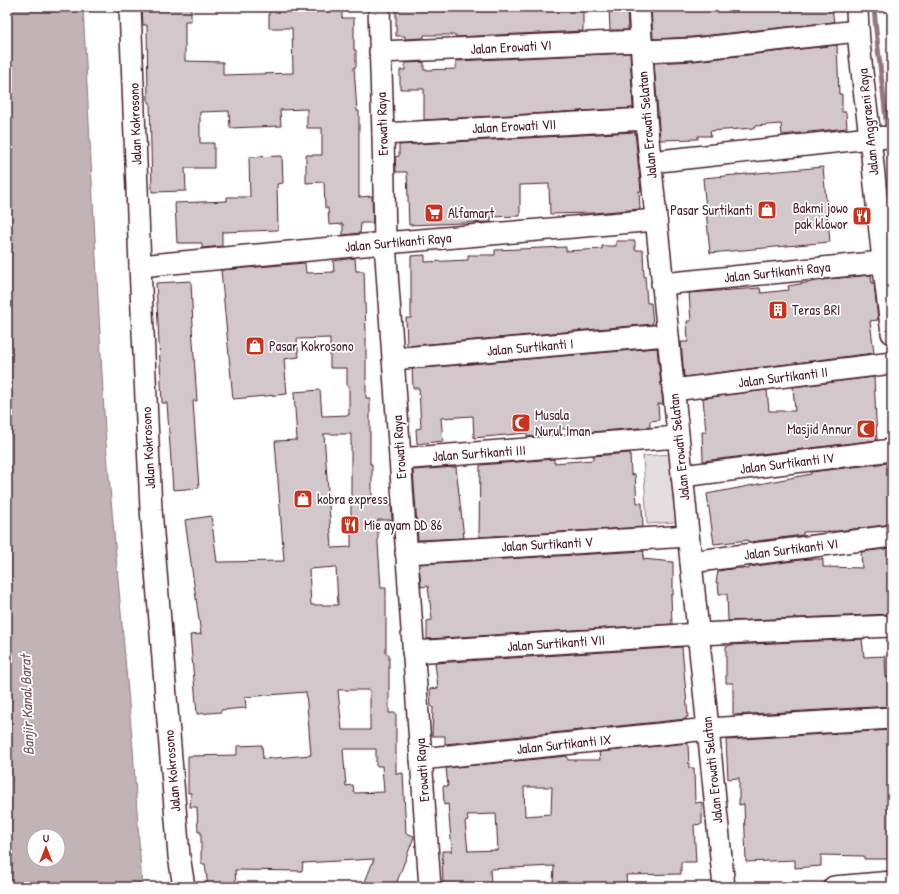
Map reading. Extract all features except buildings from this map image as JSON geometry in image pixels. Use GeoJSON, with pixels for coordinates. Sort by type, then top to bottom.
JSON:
{"type":"FeatureCollection","features":[{"type":"Feature","properties":{"kind":"street","name":"Jalan Kokrosono"},"geometry":{"type":"LineString","coordinates":[[130,7],[151,509],[179,856],[184,887]]}},
{"type":"Feature","properties":{"kind":"street","name":"Erowati Raya"},"geometry":{"type":"LineString","coordinates":[[379,7],[383,134],[384,242],[430,887]]}},
{"type":"Feature","properties":{"kind":"street","name":"Jalan Erowati Selatan"},"geometry":{"type":"LineString","coordinates":[[639,7],[650,162],[724,887]]}},
{"type":"Feature","properties":{"kind":"street","name":"Jalan Anggraeni Raya"},"geometry":{"type":"LineString","coordinates":[[857,7],[858,31],[879,138],[892,333]]}},
{"type":"Feature","properties":{"kind":"street","name":"Jalan Erowati VI"},"geometry":{"type":"LineString","coordinates":[[380,52],[641,46],[693,48],[858,31]]}},
{"type":"Feature","properties":{"kind":"street","name":"Jalan Erowati VII"},"geometry":{"type":"LineString","coordinates":[[383,134],[646,119]]}},
{"type":"Feature","properties":{"kind":"street"},"geometry":{"type":"LineString","coordinates":[[650,162],[879,138]]}},
{"type":"Feature","properties":{"kind":"street","name":"Jalan Surtikanti Raya"},"geometry":{"type":"LineString","coordinates":[[140,266],[384,242],[656,220]]}},
{"type":"Feature","properties":{"kind":"street","name":"Jalan Surtikanti Raya"},"geometry":{"type":"LineString","coordinates":[[662,284],[888,261]]}},
{"type":"Feature","properties":{"kind":"street","name":"Jalan Surtikanti I"},"geometry":{"type":"LineString","coordinates":[[393,359],[667,335]]}},
{"type":"Feature","properties":{"kind":"street","name":"Jalan Surtikanti II"},"geometry":{"type":"LineString","coordinates":[[673,390],[892,363]]}},
{"type":"Feature","properties":{"kind":"street","name":"Jalan Surtikanti III"},"geometry":{"type":"LineString","coordinates":[[400,459],[678,437]]}},
{"type":"Feature","properties":{"kind":"street","name":"Jalan Surtikanti IV"},"geometry":{"type":"LineString","coordinates":[[682,476],[892,450]]}},
{"type":"Feature","properties":{"kind":"street","name":"Jalan Surtikanti V"},"geometry":{"type":"LineString","coordinates":[[406,553],[688,536]]}},
{"type":"Feature","properties":{"kind":"street","name":"Jalan Surtikanti VI"},"geometry":{"type":"LineString","coordinates":[[691,562],[892,536]]}},
{"type":"Feature","properties":{"kind":"street","name":"Jalan Surtikanti VII"},"geometry":{"type":"LineString","coordinates":[[413,652],[698,634],[892,626]]}},
{"type":"Feature","properties":{"kind":"street","name":"Jalan Surtikanti IX"},"geometry":{"type":"LineString","coordinates":[[421,759],[708,729],[892,718]]}},
{"type":"Feature","properties":{"kind":"street"},"geometry":{"type":"LineString","coordinates":[[834,887],[892,882]]}},
{"type":"Feature","properties":{"kind":"shaded area"},"geometry":{"type":"Polygon","coordinates":[[[671,454],[676,522],[647,524],[643,456],[671,454]]]}},
{"type":"Feature","properties":{"kind":"water","name":"Banjir Kanal Barat"},"geometry":{"type":"Polygon","coordinates":[[[7,7],[83,7],[105,431],[133,749],[142,887],[7,887],[7,7]]]}},
{"type":"Feature","properties":{"kind":"waterway"},"geometry":{"type":"LineString","coordinates":[[874,7],[887,133]]}},
{"type":"Feature","properties":{"kind":"waterway"},"geometry":{"type":"LineString","coordinates":[[888,141],[892,180]]}},
{"type":"Feature","properties":{"kind":"place","name":"Pasar Surtikanti"},"geometry":{"type":"Point","coordinates":[767,210]}},
{"type":"Feature","properties":{"kind":"place","name":"Alfamart"},"geometry":{"type":"Point","coordinates":[434,213]}},
{"type":"Feature","properties":{"kind":"place","name":"Bakmi jowo pak klowor"},"geometry":{"type":"Point","coordinates":[862,216]}},
{"type":"Feature","properties":{"kind":"place","name":"Teras BRI"},"geometry":{"type":"Point","coordinates":[778,310]}},
{"type":"Feature","properties":{"kind":"place","name":"Pasar Kokrosono"},"geometry":{"type":"Point","coordinates":[255,346]}},
{"type":"Feature","properties":{"kind":"place","name":"Musala Nurul Iman"},"geometry":{"type":"Point","coordinates":[521,423]}},
{"type":"Feature","properties":{"kind":"place","name":"Masjid Annur"},"geometry":{"type":"Point","coordinates":[866,429]}},
{"type":"Feature","properties":{"kind":"place","name":"kobra express"},"geometry":{"type":"Point","coordinates":[303,499]}},
{"type":"Feature","properties":{"kind":"place","name":"Mie ayam DD 86"},"geometry":{"type":"Point","coordinates":[350,525]}}]}
